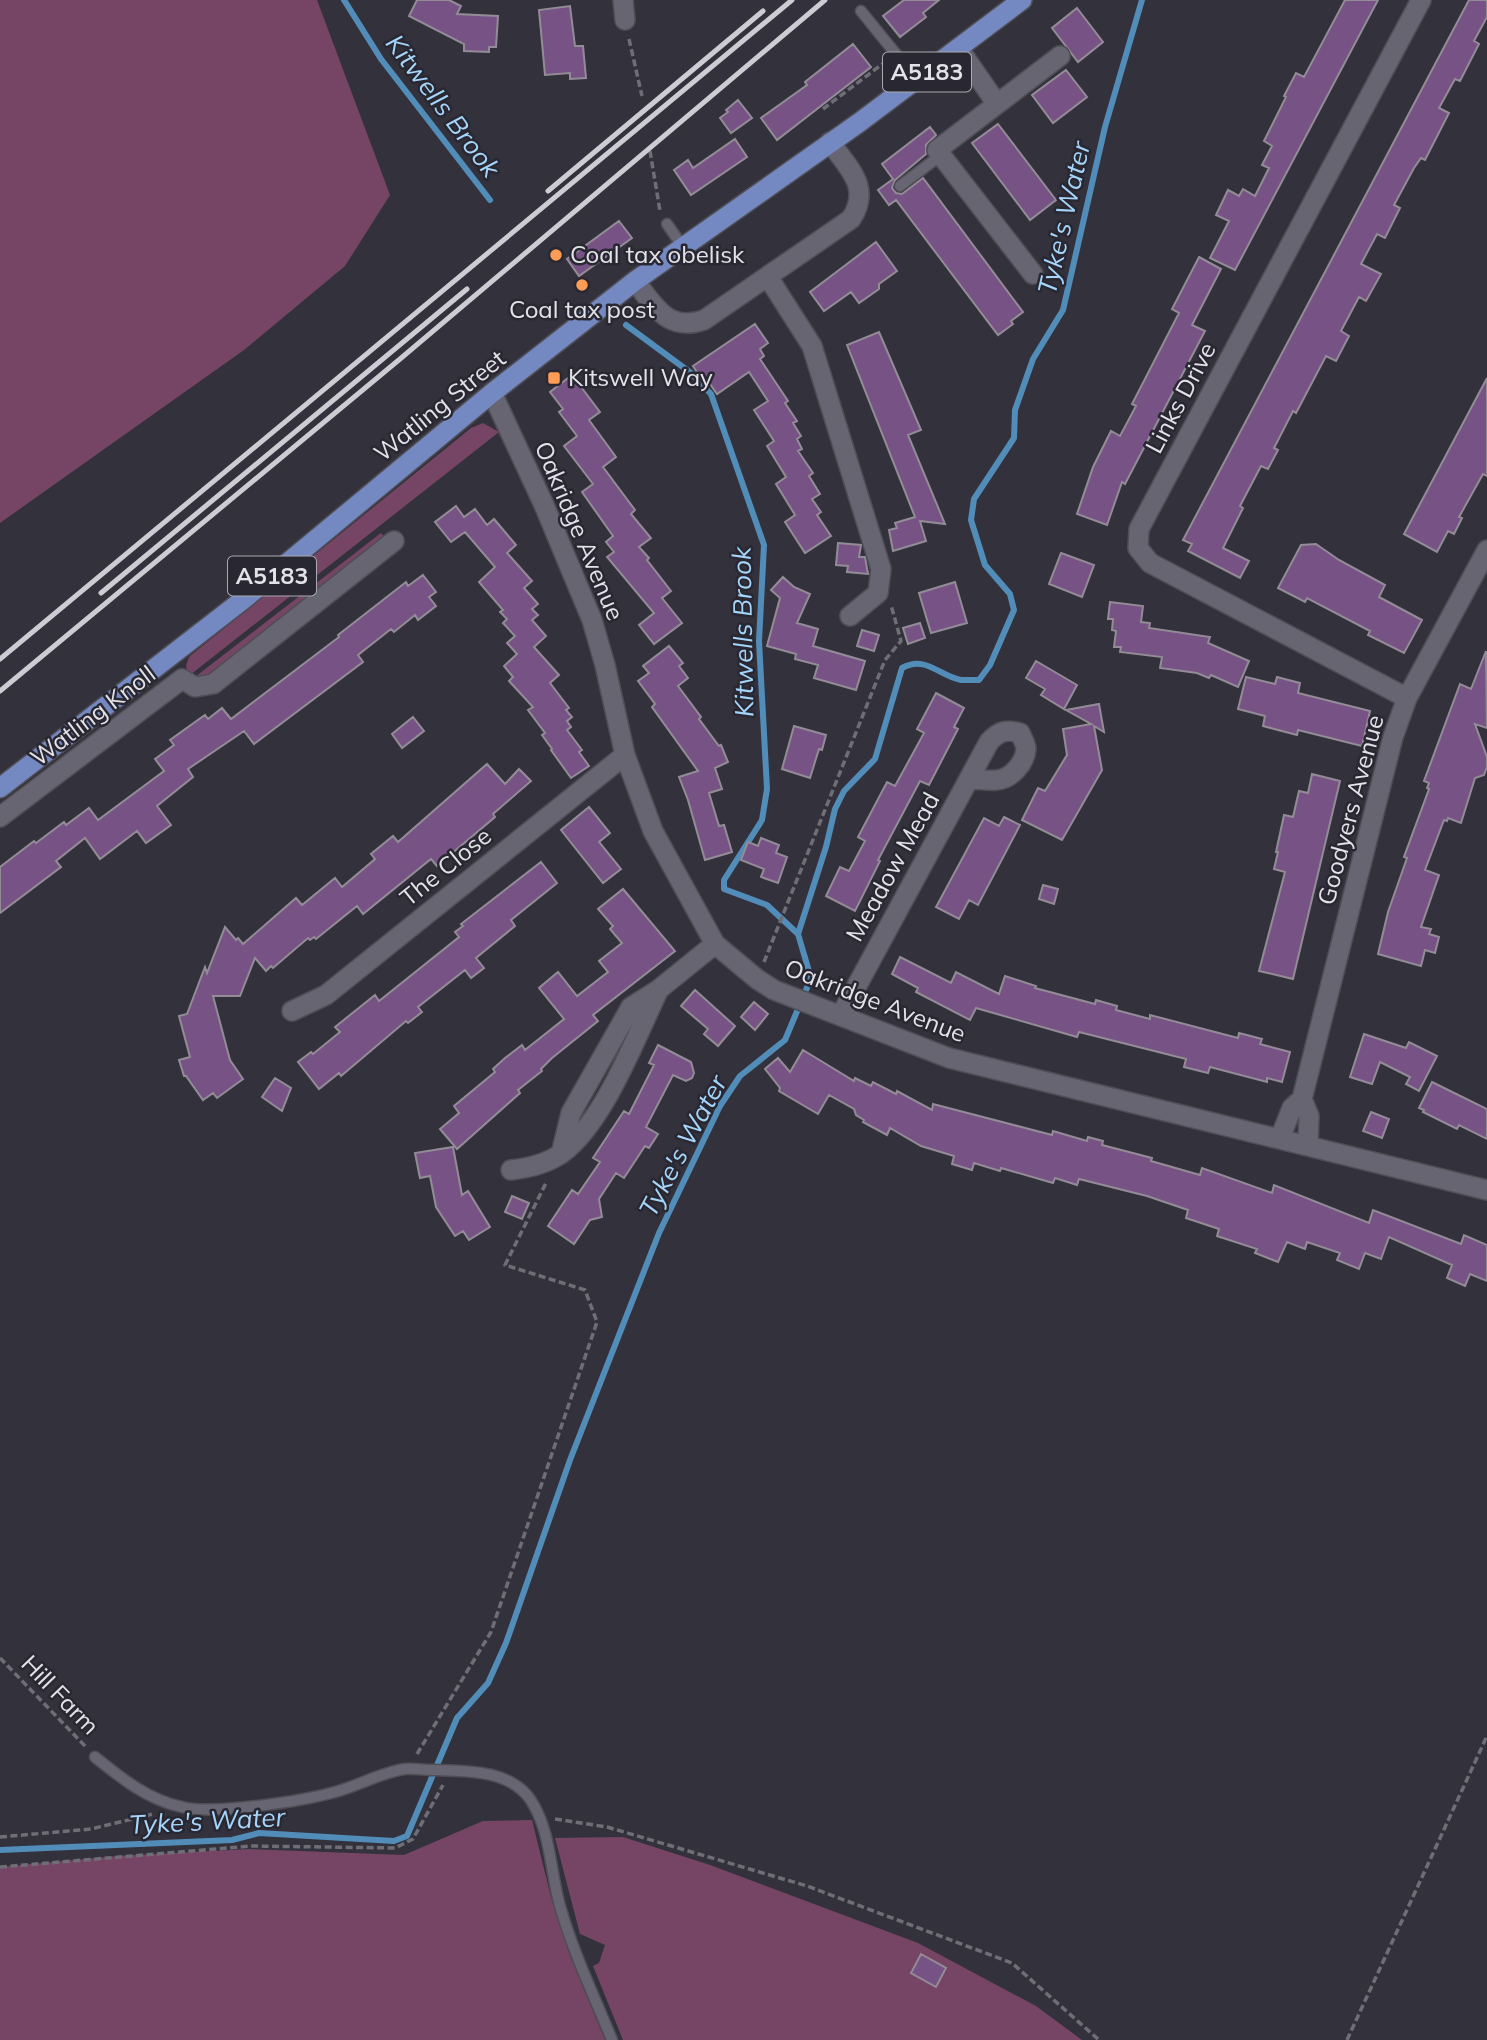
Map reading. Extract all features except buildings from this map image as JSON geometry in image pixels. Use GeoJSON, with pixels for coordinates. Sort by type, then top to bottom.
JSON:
{"type":"FeatureCollection","features":[{"type":"Feature","properties":{"kind":"main road","name":"Watling Street"},"geometry":{"type":"LineString","coordinates":[[0,788],[244,599],[492,393],[635,281],[917,80],[1022,0]]}},
{"type":"Feature","properties":{"kind":"street","name":"Links Drive"},"geometry":{"type":"LineString","coordinates":[[1407,698],[1150,564],[1138,548],[1139,529],[1421,0]]}},
{"type":"Feature","properties":{"kind":"street"},"geometry":{"type":"LineString","coordinates":[[958,49],[998,104]]}},
{"type":"Feature","properties":{"kind":"street"},"geometry":{"type":"LineString","coordinates":[[1032,274],[937,150],[1060,56]]}},
{"type":"Feature","properties":{"kind":"street"},"geometry":{"type":"LineString","coordinates":[[635,281],[655,307],[670,320],[689,325],[704,320],[851,219],[856,211],[859,184],[830,142]]}},
{"type":"Feature","properties":{"kind":"street"},"geometry":{"type":"LineString","coordinates":[[768,277],[801,325],[818,362],[863,505],[882,576],[878,593],[850,615]]}},
{"type":"Feature","properties":{"kind":"street","name":"Oakridge Avenue"},"geometry":{"type":"LineString","coordinates":[[492,393],[544,505],[592,620],[625,755],[653,831],[715,944],[757,979],[800,1000],[949,1058],[1487,1190]]}},
{"type":"Feature","properties":{"kind":"street","name":"Watling Knoll"},"geometry":{"type":"LineString","coordinates":[[167,659],[182,679],[195,687],[212,684],[394,541]]}},
{"type":"Feature","properties":{"kind":"street","name":"Goodyers Avenue"},"geometry":{"type":"LineString","coordinates":[[1280,1138],[1292,1108],[1302,1099],[1389,750],[1407,698],[1487,550]]}},
{"type":"Feature","properties":{"kind":"street","name":"Watling Knoll"},"geometry":{"type":"LineString","coordinates":[[0,817],[182,679]]}},
{"type":"Feature","properties":{"kind":"street","name":"The Close"},"geometry":{"type":"LineString","coordinates":[[292,1011],[326,995],[625,755]]}},
{"type":"Feature","properties":{"kind":"street","name":"Meadow Mead"},"geometry":{"type":"LineString","coordinates":[[841,1015],[969,779]]}},
{"type":"Feature","properties":{"kind":"street"},"geometry":{"type":"LineString","coordinates":[[511,1170],[529,1168],[561,1154],[584,1131],[612,1084],[658,990],[715,944]]}},
{"type":"Feature","properties":{"kind":"street","name":"Goodyers Avenue"},"geometry":{"type":"LineString","coordinates":[[1302,1099],[1309,1116],[1308,1145]]}},
{"type":"Feature","properties":{"kind":"lane"},"geometry":{"type":"LineString","coordinates":[[861,10],[917,80]]}},
{"type":"Feature","properties":{"kind":"lane"},"geometry":{"type":"LineString","coordinates":[[900,186],[941,155]]}},
{"type":"Feature","properties":{"kind":"lane"},"geometry":{"type":"LineString","coordinates":[[667,224],[683,247]]}},
{"type":"Feature","properties":{"kind":"lane"},"geometry":{"type":"LineString","coordinates":[[95,1757],[147,1794],[183,1808],[222,1809],[332,1793],[405,1769],[476,1771],[496,1776],[516,1786],[529,1797],[539,1816],[546,1836],[560,1905],[612,2040]]}},
{"type":"Feature","properties":{"kind":"path"},"geometry":{"type":"LineString","coordinates":[[624,10],[642,96]]}},
{"type":"Feature","properties":{"kind":"path"},"geometry":{"type":"LineString","coordinates":[[823,109],[895,54]]}},
{"type":"Feature","properties":{"kind":"path"},"geometry":{"type":"LineString","coordinates":[[650,151],[659,208],[667,224]]}},
{"type":"Feature","properties":{"kind":"path"},"geometry":{"type":"LineString","coordinates":[[757,979],[885,660],[901,641],[882,576]]}},
{"type":"Feature","properties":{"kind":"path"},"geometry":{"type":"LineString","coordinates":[[418,1769],[415,1757],[491,1632],[597,1322],[585,1290],[505,1265],[561,1154]]}},
{"type":"Feature","properties":{"kind":"path","name":"Hill Farm"},"geometry":{"type":"LineString","coordinates":[[0,1658],[95,1757]]}},
{"type":"Feature","properties":{"kind":"path"},"geometry":{"type":"LineString","coordinates":[[1346,2040],[1487,1736]]}},
{"type":"Feature","properties":{"kind":"path"},"geometry":{"type":"LineString","coordinates":[[0,1867],[252,1846],[395,1847],[413,1839],[445,1770]]}},
{"type":"Feature","properties":{"kind":"path"},"geometry":{"type":"LineString","coordinates":[[0,1837],[91,1829],[183,1808]]}},
{"type":"Feature","properties":{"kind":"path"},"geometry":{"type":"LineString","coordinates":[[539,1816],[607,1827],[807,1886],[1012,1963],[1099,2040]]}},
{"type":"Feature","properties":{"kind":"shaded area"},"geometry":{"type":"Polygon","coordinates":[[[0,0],[317,0],[390,195],[345,266],[244,350],[0,523],[0,0]]]}},
{"type":"Feature","properties":{"kind":"shaded area"},"geometry":{"type":"Polygon","coordinates":[[[483,423],[499,432],[190,675],[186,666],[190,656],[471,428],[483,423]]]}},
{"type":"Feature","properties":{"kind":"shaded area"},"geometry":{"type":"Polygon","coordinates":[[[381,533],[385,538],[216,671],[206,677],[195,677],[381,533]]]}},
{"type":"Feature","properties":{"kind":"shaded area"},"geometry":{"type":"Polygon","coordinates":[[[532,1820],[551,1897],[569,1953],[605,2040],[0,2040],[0,1867],[117,1856],[250,1849],[404,1855],[483,1821],[532,1820]]]}},
{"type":"Feature","properties":{"kind":"shaded area"},"geometry":{"type":"Polygon","coordinates":[[[623,1837],[710,1865],[918,1943],[1036,2006],[1082,2040],[623,2040],[593,1966],[599,1963],[605,1945],[580,1934],[555,1838],[623,1837]]]}},
{"type":"Feature","properties":{"kind":"waterway","name":"Kitwells Brook"},"geometry":{"type":"LineString","coordinates":[[344,0],[381,59],[490,200]]}},
{"type":"Feature","properties":{"kind":"waterway","name":"Tyke's Water"},"geometry":{"type":"LineString","coordinates":[[0,1850],[232,1840],[259,1833],[394,1841],[407,1836],[457,1718],[488,1683],[506,1643],[570,1460],[659,1233],[720,1106],[740,1076],[785,1040],[811,978],[798,934],[826,847],[835,809],[844,791],[875,759],[902,668],[925,665],[953,678],[979,680],[990,665],[1014,610],[1010,594],[985,565],[971,520],[974,499],[1014,438],[1015,410],[1033,359],[1063,310],[1105,127],[1142,0]]}},
{"type":"Feature","properties":{"kind":"waterway","name":"Kitwells Brook"},"geometry":{"type":"LineString","coordinates":[[626,325],[691,373],[711,394],[764,545],[759,641],[767,789],[762,820],[724,880],[724,889],[767,905],[798,934]]}},
{"type":"Feature","properties":{"kind":"railway"},"geometry":{"type":"LineString","coordinates":[[0,659],[792,0]]}},
{"type":"Feature","properties":{"kind":"railway"},"geometry":{"type":"LineString","coordinates":[[0,691],[400,359],[825,0]]}},
{"type":"Feature","properties":{"kind":"railway"},"geometry":{"type":"LineString","coordinates":[[548,191],[763,11]]}},
{"type":"Feature","properties":{"kind":"railway"},"geometry":{"type":"LineString","coordinates":[[101,593],[467,289]]}},
{"type":"Feature","properties":{"kind":"place","name":"Coal tax obelisk"},"geometry":{"type":"Point","coordinates":[556,255]}},
{"type":"Feature","properties":{"kind":"place","name":"Coal tax post"},"geometry":{"type":"Point","coordinates":[582,285]}},
{"type":"Feature","properties":{"kind":"place","name":"Kitswell Way"},"geometry":{"type":"Point","coordinates":[554,378]}}]}
